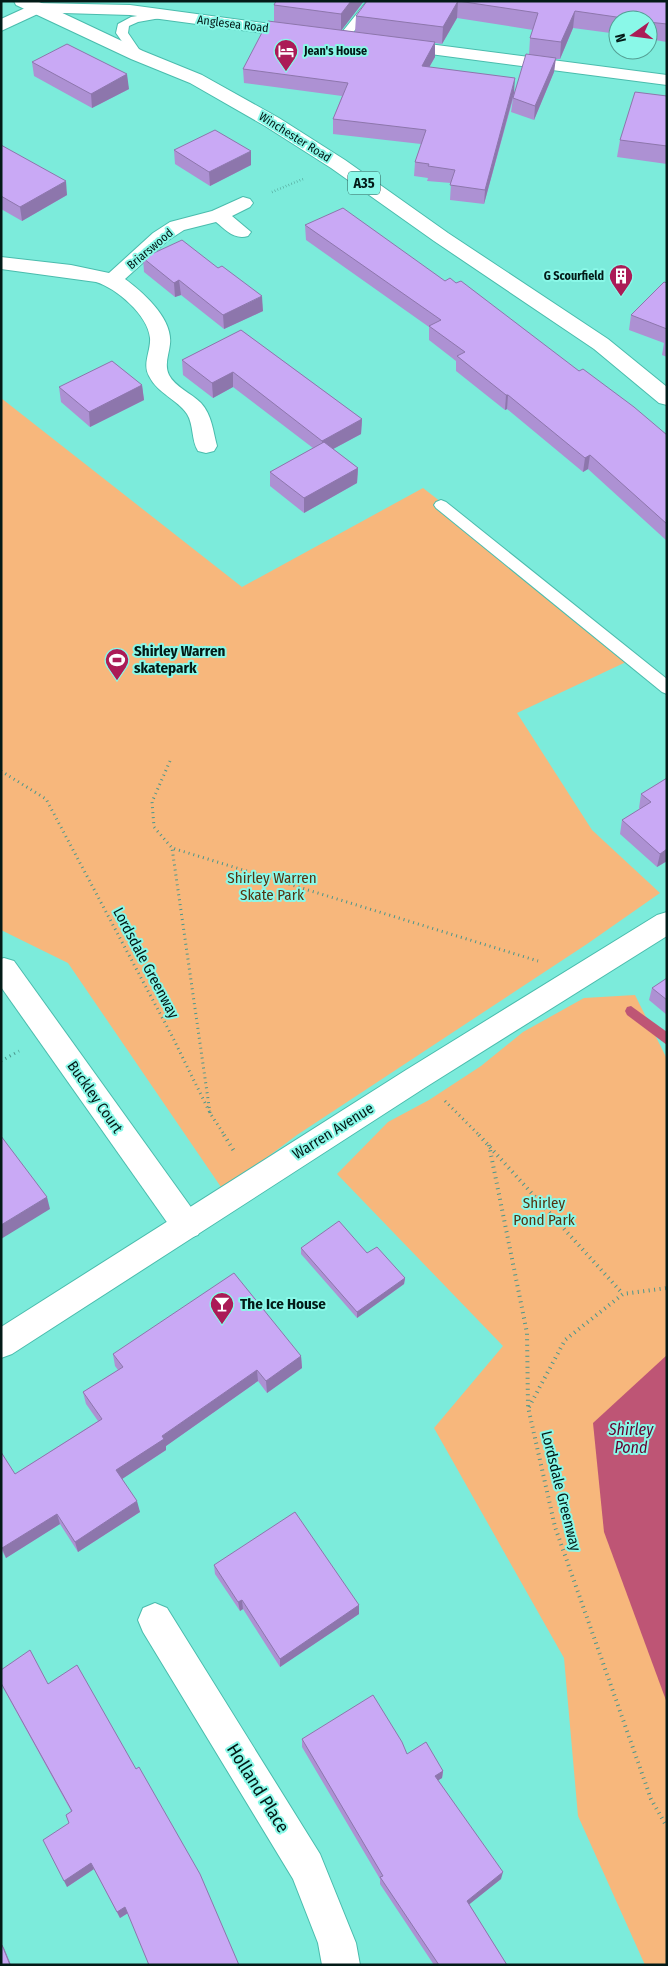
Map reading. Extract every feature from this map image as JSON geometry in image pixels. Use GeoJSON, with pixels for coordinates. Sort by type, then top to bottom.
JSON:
{"type":"FeatureCollection","features":[{"type":"Feature","properties":{"kind":"street","name":"Anglesea Road"},"geometry":{"type":"LineString","coordinates":[[29,5],[108,9],[363,41]]}},
{"type":"Feature","properties":{"kind":"street"},"geometry":{"type":"LineString","coordinates":[[1,26],[29,5]]}},
{"type":"Feature","properties":{"kind":"street","name":"Winchester Road"},"geometry":{"type":"LineString","coordinates":[[29,5],[137,55],[196,79],[272,122],[338,164],[441,237],[601,344],[667,398]]}},
{"type":"Feature","properties":{"kind":"street"},"geometry":{"type":"LineString","coordinates":[[383,43],[667,80]]}},
{"type":"Feature","properties":{"kind":"street","name":"Briarswood"},"geometry":{"type":"LineString","coordinates":[[112,280],[160,238],[177,226],[218,215],[243,203]]}},
{"type":"Feature","properties":{"kind":"street"},"geometry":{"type":"LineString","coordinates":[[218,215],[241,232]]}},
{"type":"Feature","properties":{"kind":"street","name":"Briarswood"},"geometry":{"type":"LineString","coordinates":[[1,263],[45,268],[112,280],[141,303],[153,318],[159,333],[161,348],[155,366],[159,376],[196,413],[206,446]]}},
{"type":"Feature","properties":{"kind":"street","name":"Warren Avenue"},"geometry":{"type":"LineString","coordinates":[[1,1344],[581,974],[667,923]]}},
{"type":"Feature","properties":{"kind":"street","name":"Buckley Court"},"geometry":{"type":"LineString","coordinates":[[4,968],[187,1226]]}},
{"type":"Feature","properties":{"kind":"street","name":"Holland Place"},"geometry":{"type":"LineString","coordinates":[[155,1620],[307,1866],[337,1943],[341,1965]]}},
{"type":"Feature","properties":{"kind":"lane"},"geometry":{"type":"LineString","coordinates":[[343,38],[373,1]]}},
{"type":"Feature","properties":{"kind":"lane"},"geometry":{"type":"LineString","coordinates":[[137,55],[122,33],[124,24],[135,18],[162,15]]}},
{"type":"Feature","properties":{"kind":"lane"},"geometry":{"type":"LineString","coordinates":[[441,505],[667,688]]}},
{"type":"Feature","properties":{"kind":"path"},"geometry":{"type":"LineString","coordinates":[[243,203],[338,164]]}},
{"type":"Feature","properties":{"kind":"path"},"geometry":{"type":"LineString","coordinates":[[170,761],[152,802],[154,827],[172,848],[581,974]]}},
{"type":"Feature","properties":{"kind":"path","name":"Lordsdale Greenway"},"geometry":{"type":"LineString","coordinates":[[1,771],[46,800],[173,1038],[210,1113],[254,1181]]}},
{"type":"Feature","properties":{"kind":"path"},"geometry":{"type":"LineString","coordinates":[[172,848],[210,1113]]}},
{"type":"Feature","properties":{"kind":"path"},"geometry":{"type":"LineString","coordinates":[[421,1076],[489,1145],[623,1294]]}},
{"type":"Feature","properties":{"kind":"path","name":"Lordsdale Greenway"},"geometry":{"type":"LineString","coordinates":[[489,1145],[526,1333],[528,1407],[555,1527],[651,1799],[667,1827]]}},
{"type":"Feature","properties":{"kind":"path"},"geometry":{"type":"LineString","coordinates":[[528,1407],[565,1340],[623,1294],[667,1288]]}},
{"type":"Feature","properties":{"kind":"green space","name":"Shirley Warren Skate Park"},"geometry":{"type":"Polygon","coordinates":[[[1,398],[242,587],[423,488],[639,656],[517,713],[592,830],[660,893],[587,944],[297,1135],[223,1190],[68,963],[1,930],[1,398]]]}},
{"type":"Feature","properties":{"kind":"green space","name":"Shirley Pond Park"},"geometry":{"type":"Polygon","coordinates":[[[635,995],[667,1059],[667,1965],[645,1965],[578,1816],[564,1658],[434,1428],[503,1346],[337,1174],[388,1122],[429,1100],[481,1066],[523,1032],[584,998],[635,995]]]}},
{"type":"Feature","properties":{"kind":"water","name":"Shirley Pond"},"geometry":{"type":"Polygon","coordinates":[[[667,1355],[667,1703],[604,1532],[593,1423],[667,1355]]]}},
{"type":"Feature","properties":{"kind":"building"},"geometry":{"type":"Polygon","coordinates":[[[276,1],[351,1],[341,14],[274,5],[276,1]]]}},
{"type":"Feature","properties":{"kind":"building"},"geometry":{"type":"Polygon","coordinates":[[[367,1],[458,1],[443,27],[356,16],[367,1]]]}},
{"type":"Feature","properties":{"kind":"building"},"geometry":{"type":"Polygon","coordinates":[[[458,1],[667,1],[667,24],[658,23],[658,10],[608,10],[608,16],[575,11],[561,42],[530,38],[538,13],[458,1]]]}},
{"type":"Feature","properties":{"kind":"building"},"geometry":{"type":"Polygon","coordinates":[[[268,21],[435,42],[422,66],[515,78],[485,190],[450,185],[455,170],[415,162],[426,130],[333,119],[348,83],[243,69],[268,21]]]}},
{"type":"Feature","properties":{"kind":"building"},"geometry":{"type":"Polygon","coordinates":[[[67,44],[127,74],[91,94],[32,62],[67,44]]]}},
{"type":"Feature","properties":{"kind":"building"},"geometry":{"type":"Polygon","coordinates":[[[526,54],[556,58],[535,106],[513,98],[526,54]]]}},
{"type":"Feature","properties":{"kind":"building"},"geometry":{"type":"Polygon","coordinates":[[[635,92],[667,96],[667,146],[620,140],[635,92]]]}},
{"type":"Feature","properties":{"kind":"building"},"geometry":{"type":"Polygon","coordinates":[[[215,130],[251,151],[209,172],[174,150],[215,130]]]}},
{"type":"Feature","properties":{"kind":"building"},"geometry":{"type":"Polygon","coordinates":[[[1,145],[66,181],[20,207],[1,196],[1,145]]]}},
{"type":"Feature","properties":{"kind":"building"},"geometry":{"type":"Polygon","coordinates":[[[343,208],[445,281],[450,278],[456,283],[461,281],[579,371],[583,369],[634,407],[667,435],[667,524],[590,455],[585,458],[457,356],[465,352],[429,326],[441,320],[305,225],[343,208]]]}},
{"type":"Feature","properties":{"kind":"building"},"geometry":{"type":"Polygon","coordinates":[[[182,240],[218,268],[222,266],[262,296],[223,315],[179,280],[174,283],[143,258],[182,240]]]}},
{"type":"Feature","properties":{"kind":"building"},"geometry":{"type":"Polygon","coordinates":[[[664,282],[667,283],[667,329],[631,315],[664,282]]]}},
{"type":"Feature","properties":{"kind":"building"},"geometry":{"type":"Polygon","coordinates":[[[241,330],[362,419],[322,441],[233,372],[212,383],[182,360],[241,330]]]}},
{"type":"Feature","properties":{"kind":"building"},"geometry":{"type":"Polygon","coordinates":[[[112,361],[142,385],[89,412],[59,387],[112,361]]]}},
{"type":"Feature","properties":{"kind":"building"},"geometry":{"type":"Polygon","coordinates":[[[324,442],[358,468],[304,498],[270,472],[324,442]]]}},
{"type":"Feature","properties":{"kind":"building"},"geometry":{"type":"Polygon","coordinates":[[[667,778],[667,849],[660,854],[622,820],[651,802],[641,794],[667,778]]]}},
{"type":"Feature","properties":{"kind":"building"},"geometry":{"type":"Polygon","coordinates":[[[667,978],[667,1000],[652,988],[667,978]]]}},
{"type":"Feature","properties":{"kind":"building"},"geometry":{"type":"Polygon","coordinates":[[[1,1136],[47,1197],[1,1225],[1,1136]]]}},
{"type":"Feature","properties":{"kind":"building"},"geometry":{"type":"Polygon","coordinates":[[[339,1221],[367,1253],[377,1247],[405,1278],[357,1312],[301,1248],[339,1221]]]}},
{"type":"Feature","properties":{"kind":"building"},"geometry":{"type":"Polygon","coordinates":[[[234,1273],[301,1356],[266,1381],[257,1370],[162,1436],[164,1439],[116,1470],[137,1501],[75,1542],[57,1514],[2,1548],[1,1452],[15,1474],[102,1419],[83,1392],[123,1367],[113,1354],[234,1273]]]}},
{"type":"Feature","properties":{"kind":"building"},"geometry":{"type":"Polygon","coordinates":[[[295,1512],[359,1605],[280,1659],[242,1600],[238,1602],[214,1565],[295,1512]]]}},
{"type":"Feature","properties":{"kind":"building"},"geometry":{"type":"Polygon","coordinates":[[[30,1650],[48,1684],[77,1665],[136,1769],[139,1767],[200,1874],[239,1965],[149,1965],[125,1907],[117,1912],[91,1863],[64,1881],[43,1840],[69,1823],[66,1815],[72,1811],[1,1683],[1,1670],[30,1650]]]}},
{"type":"Feature","properties":{"kind":"building"},"geometry":{"type":"Polygon","coordinates":[[[373,1695],[402,1742],[407,1754],[426,1742],[443,1771],[435,1776],[503,1872],[467,1901],[507,1965],[439,1965],[380,1877],[383,1876],[302,1739],[373,1695]]]}},
{"type":"Feature","properties":{"kind":"building"},"geometry":{"type":"Polygon","coordinates":[[[2,1945],[10,1965],[1,1965],[2,1945]]]}},
{"type":"Feature","properties":{"kind":"waterway"},"geometry":{"type":"LineString","coordinates":[[631,1011],[667,1040]]}},
{"type":"Feature","properties":{"kind":"place","name":"Jean's House"},"geometry":{"type":"Point","coordinates":[286,72]}},
{"type":"Feature","properties":{"kind":"place","name":"G Scourfield"},"geometry":{"type":"Point","coordinates":[621,297]}},
{"type":"Feature","properties":{"kind":"place","name":"Shirley Warren skatepark"},"geometry":{"type":"Point","coordinates":[117,681]}},
{"type":"Feature","properties":{"kind":"place","name":"The Ice House"},"geometry":{"type":"Point","coordinates":[222,1325]}}]}
